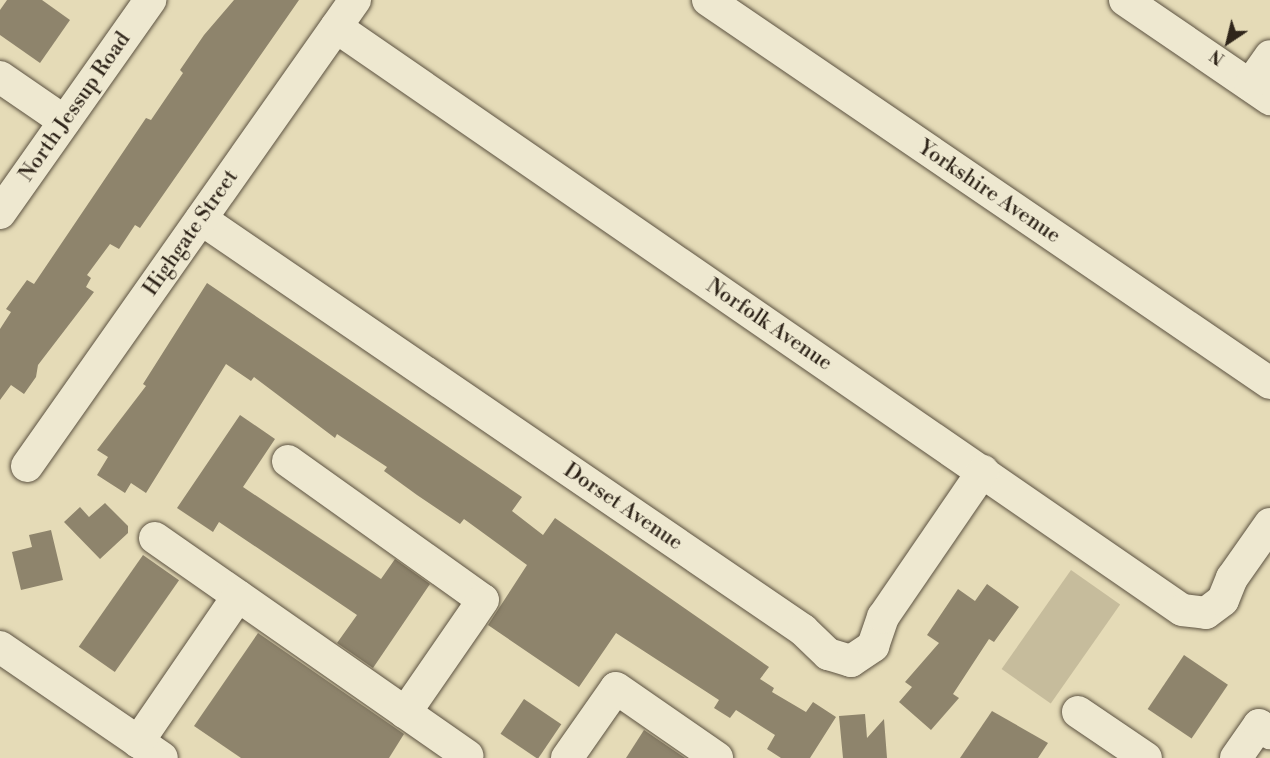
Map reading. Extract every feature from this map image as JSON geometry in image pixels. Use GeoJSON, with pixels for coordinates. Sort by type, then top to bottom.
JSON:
{"type":"FeatureCollection","features":[{"type":"Feature","properties":{"kind":"street","name":"North Jessup Road"},"geometry":{"type":"LineString","coordinates":[[0,213],[150,0]]}},
{"type":"Feature","properties":{"kind":"street","name":"Highgate Street"},"geometry":{"type":"LineString","coordinates":[[27,466],[355,0]]}},
{"type":"Feature","properties":{"kind":"street","name":"Yorkshire Avenue"},"geometry":{"type":"LineString","coordinates":[[708,0],[1270,383]]}},
{"type":"Feature","properties":{"kind":"street"},"geometry":{"type":"LineString","coordinates":[[1125,0],[1260,92],[1270,56]]}},
{"type":"Feature","properties":{"kind":"street","name":"Norfolk Avenue"},"geometry":{"type":"LineString","coordinates":[[336,27],[984,471],[1182,610],[1206,613],[1223,600],[1232,578],[1270,525]]}},
{"type":"Feature","properties":{"kind":"street"},"geometry":{"type":"LineString","coordinates":[[0,77],[64,121]]}},
{"type":"Feature","properties":{"kind":"street","name":"Dorset Avenue"},"geometry":{"type":"LineString","coordinates":[[201,219],[803,630],[828,654],[851,661],[873,646],[883,617],[984,471]]}},
{"type":"Feature","properties":{"kind":"street"},"geometry":{"type":"LineString","coordinates":[[288,461],[483,600],[405,713]]}},
{"type":"Feature","properties":{"kind":"street"},"geometry":{"type":"LineString","coordinates":[[155,538],[468,757]]}},
{"type":"Feature","properties":{"kind":"street"},"geometry":{"type":"LineString","coordinates":[[0,647],[150,750],[238,596]]}},
{"type":"Feature","properties":{"kind":"street"},"geometry":{"type":"LineString","coordinates":[[567,758],[616,688],[717,758]]}},
{"type":"Feature","properties":{"kind":"street"},"geometry":{"type":"LineString","coordinates":[[1078,712],[1146,758]]}},
{"type":"Feature","properties":{"kind":"street"},"geometry":{"type":"LineString","coordinates":[[1236,758],[1264,729]]}},
{"type":"Feature","properties":{"kind":"shaded area"},"geometry":{"type":"Polygon","coordinates":[[[1071,570],[1120,604],[1051,704],[1002,669],[1071,570]]]}},
{"type":"Feature","properties":{"kind":"building"},"geometry":{"type":"Polygon","coordinates":[[[7,0],[42,0],[70,20],[40,63],[0,35],[0,10],[7,0]]]}},
{"type":"Feature","properties":{"kind":"building"},"geometry":{"type":"Polygon","coordinates":[[[234,0],[299,0],[140,228],[135,225],[119,249],[110,244],[87,275],[91,278],[86,287],[94,292],[38,365],[36,377],[24,394],[11,385],[0,400],[0,329],[11,312],[6,309],[27,280],[34,284],[146,118],[151,120],[183,73],[180,70],[204,35],[234,0]]]}},
{"type":"Feature","properties":{"kind":"building"},"geometry":{"type":"Polygon","coordinates":[[[207,283],[522,497],[512,511],[543,535],[555,518],[769,667],[760,679],[774,688],[772,692],[806,712],[813,702],[836,717],[810,758],[781,758],[767,749],[775,735],[736,710],[730,718],[714,708],[719,700],[616,633],[579,687],[488,625],[527,565],[464,519],[460,524],[417,495],[384,471],[387,467],[337,434],[335,438],[254,377],[251,381],[226,364],[146,493],[131,483],[125,493],[97,475],[108,457],[97,450],[146,386],[143,384],[207,283]]]}},
{"type":"Feature","properties":{"kind":"building"},"geometry":{"type":"Polygon","coordinates":[[[240,415],[275,439],[243,487],[381,579],[395,559],[430,584],[373,668],[337,643],[357,615],[219,522],[213,532],[177,508],[240,415]]]}},
{"type":"Feature","properties":{"kind":"building"},"geometry":{"type":"Polygon","coordinates":[[[105,503],[128,526],[128,533],[100,559],[64,522],[80,507],[89,517],[105,503]]]}},
{"type":"Feature","properties":{"kind":"building"},"geometry":{"type":"Polygon","coordinates":[[[51,530],[63,580],[21,590],[12,552],[32,547],[29,535],[51,530]]]}},
{"type":"Feature","properties":{"kind":"building"},"geometry":{"type":"Polygon","coordinates":[[[143,555],[179,580],[115,672],[79,647],[143,555]]]}},
{"type":"Feature","properties":{"kind":"building"},"geometry":{"type":"Polygon","coordinates":[[[987,584],[1019,607],[994,642],[989,639],[953,694],[959,698],[931,730],[899,702],[912,687],[905,682],[939,643],[927,635],[958,589],[975,601],[987,584]]]}},
{"type":"Feature","properties":{"kind":"building"},"geometry":{"type":"Polygon","coordinates":[[[258,633],[404,734],[389,758],[241,758],[194,726],[258,633]]]}},
{"type":"Feature","properties":{"kind":"building"},"geometry":{"type":"Polygon","coordinates":[[[1184,655],[1228,685],[1192,739],[1148,709],[1184,655]]]}},
{"type":"Feature","properties":{"kind":"building"},"geometry":{"type":"Polygon","coordinates":[[[524,699],[561,724],[538,758],[501,734],[524,699]]]}},
{"type":"Feature","properties":{"kind":"building"},"geometry":{"type":"Polygon","coordinates":[[[992,711],[1048,743],[1038,758],[960,758],[992,711]]]}},
{"type":"Feature","properties":{"kind":"building"},"geometry":{"type":"Polygon","coordinates":[[[865,714],[867,738],[884,719],[887,758],[843,758],[839,716],[865,714]]]}},
{"type":"Feature","properties":{"kind":"building"},"geometry":{"type":"Polygon","coordinates":[[[644,730],[685,758],[626,758],[644,730]]]}}]}
